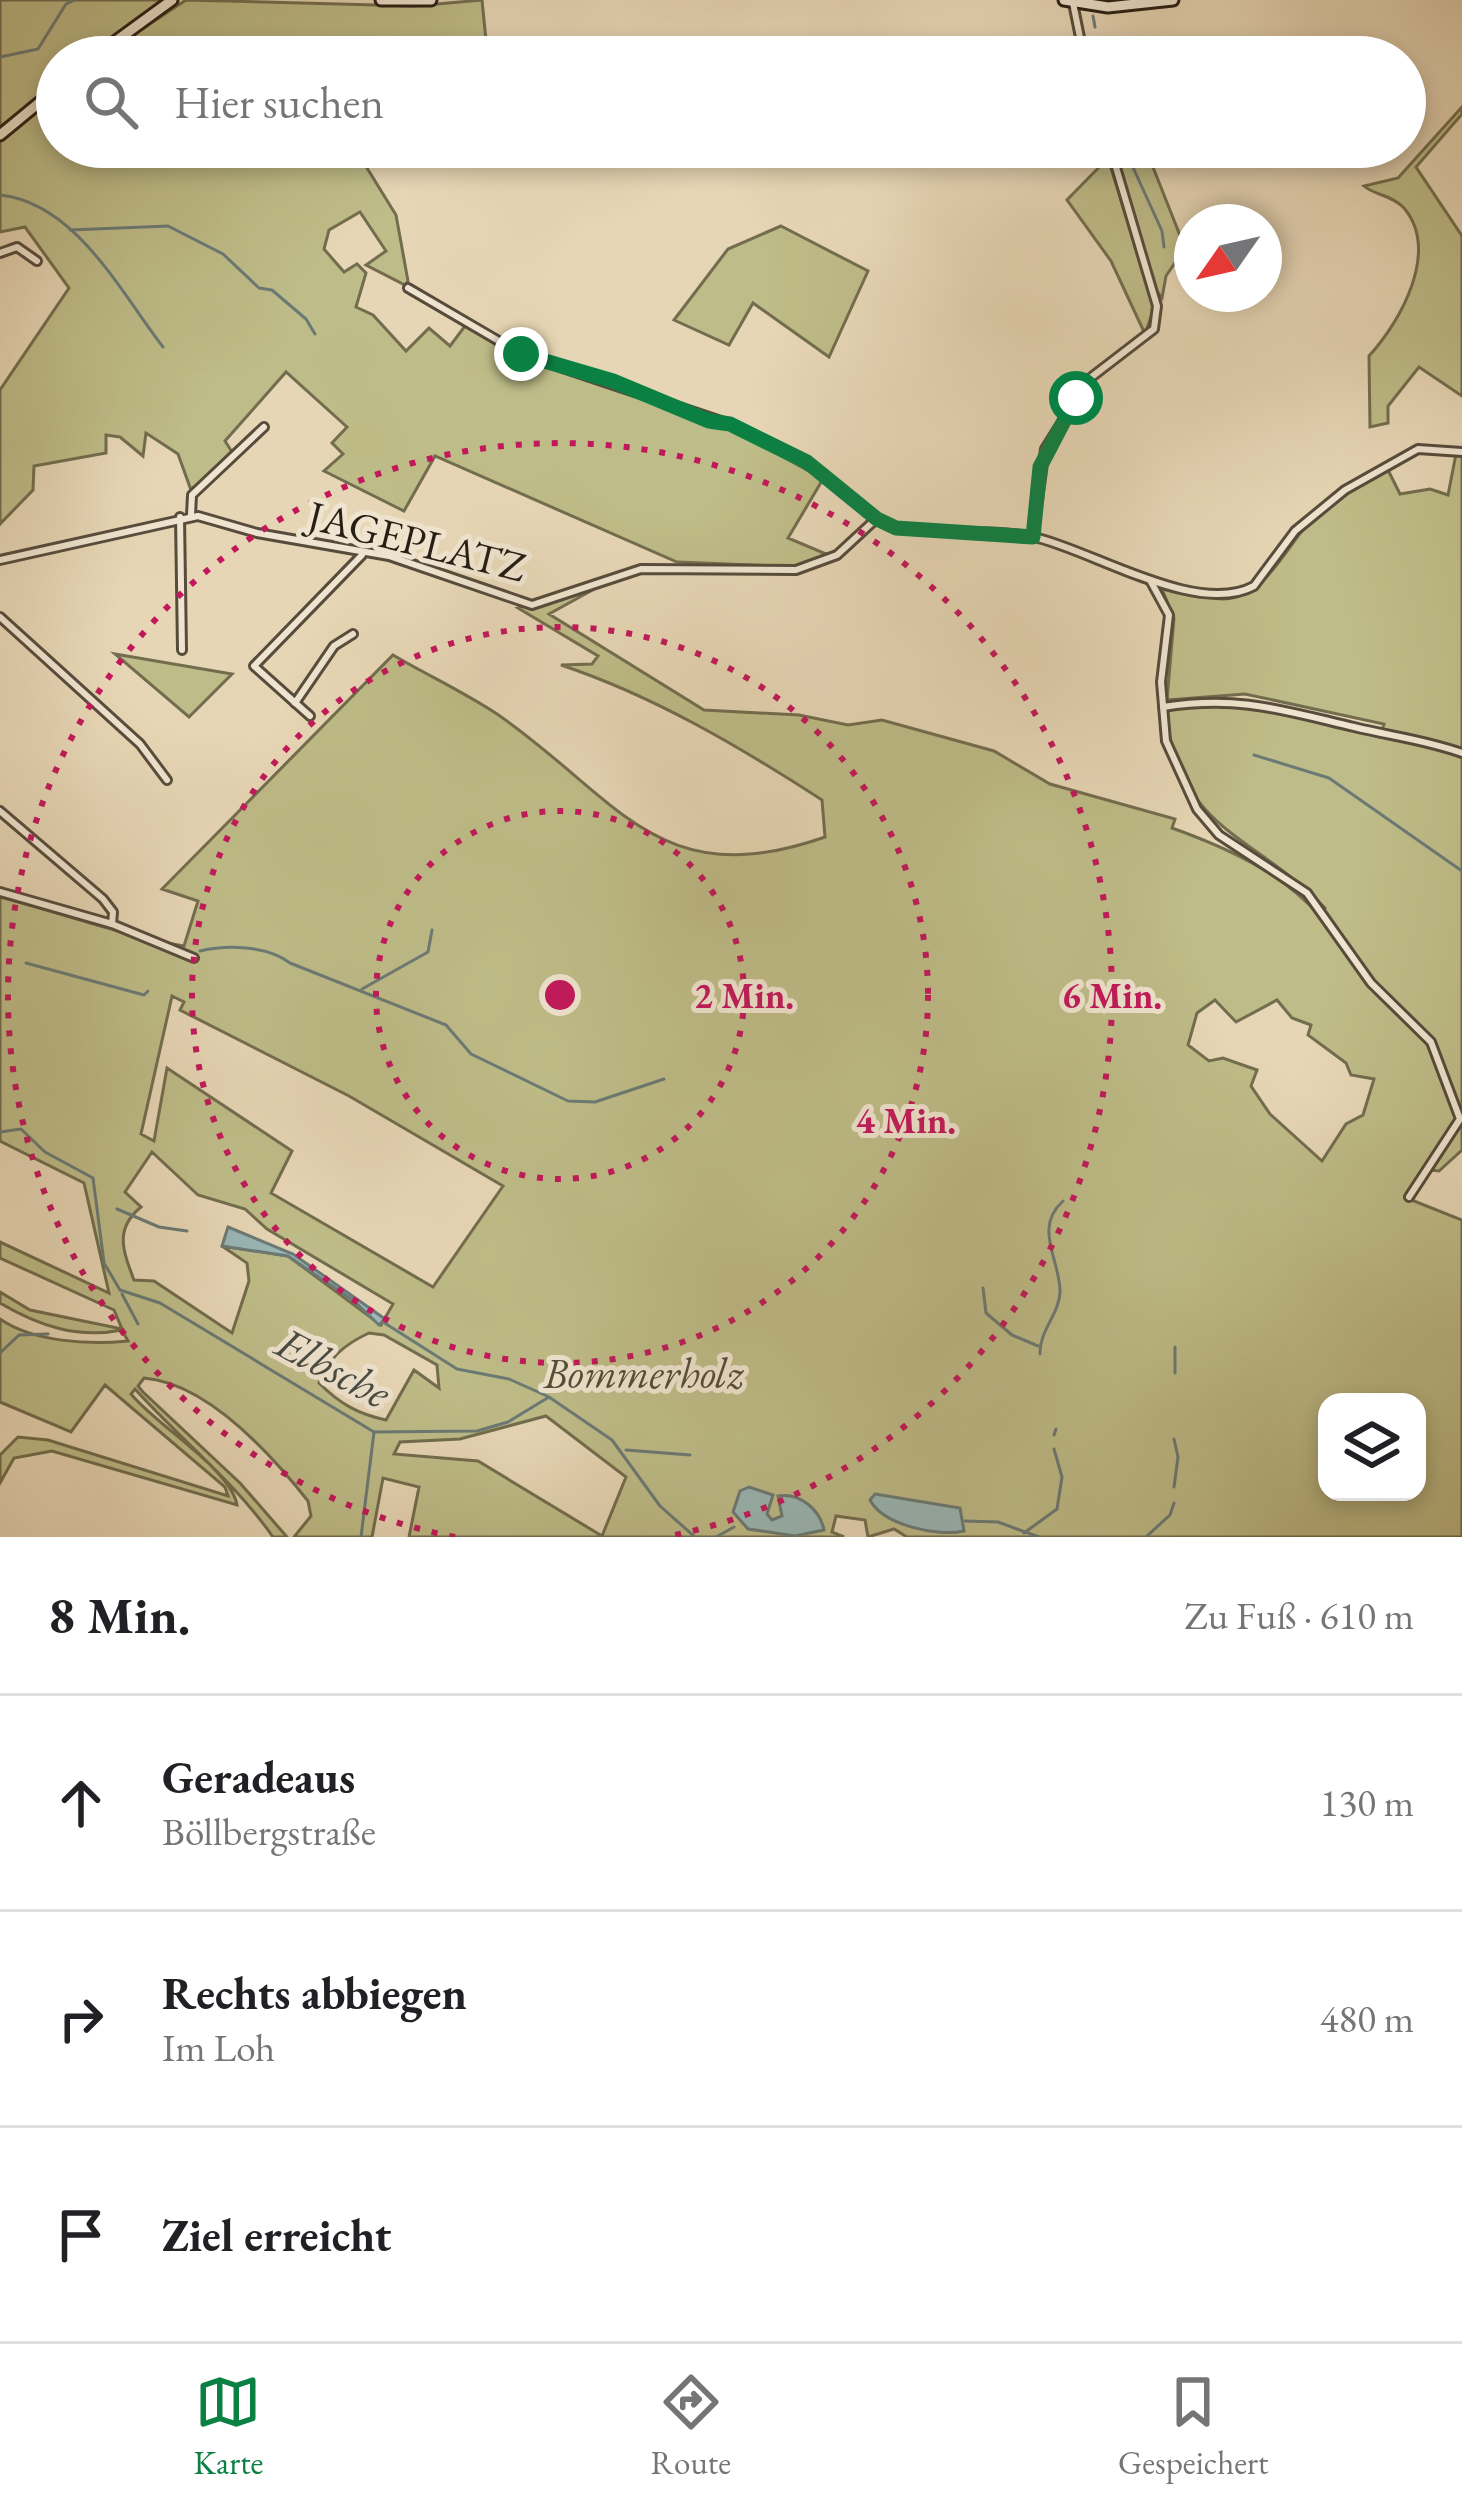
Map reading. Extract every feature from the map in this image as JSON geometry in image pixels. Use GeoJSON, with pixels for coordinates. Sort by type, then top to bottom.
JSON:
{"type":"FeatureCollection","features":[{"type":"Feature","properties":{"kind":"main road"},"geometry":{"type":"LineString","coordinates":[[123,36],[172,0]]}},
{"type":"Feature","properties":{"kind":"main road"},"geometry":{"type":"LineString","coordinates":[[381,0],[431,0]]}},
{"type":"Feature","properties":{"kind":"main road"},"geometry":{"type":"LineString","coordinates":[[1069,1],[1108,7],[1173,0]]}},
{"type":"Feature","properties":{"kind":"main road"},"geometry":{"type":"LineString","coordinates":[[0,135],[36,105]]}},
{"type":"Feature","properties":{"kind":"street"},"geometry":{"type":"LineString","coordinates":[[1069,1],[1078,36]]}},
{"type":"Feature","properties":{"kind":"street"},"geometry":{"type":"LineString","coordinates":[[1033,537],[1045,449],[1089,379],[1149,335],[1156,321],[1116,168]]}},
{"type":"Feature","properties":{"kind":"street"},"geometry":{"type":"LineString","coordinates":[[0,253],[17,247],[37,261]]}},
{"type":"Feature","properties":{"kind":"street"},"geometry":{"type":"LineString","coordinates":[[409,288],[521,354],[613,381],[709,421],[730,424],[807,462],[877,519],[920,531],[966,529],[1033,537],[1150,580],[1210,595],[1246,590],[1262,579],[1309,517],[1345,490],[1418,449],[1462,452]]}},
{"type":"Feature","properties":{"kind":"street"},"geometry":{"type":"LineString","coordinates":[[190,515],[191,495],[264,427]]}},
{"type":"Feature","properties":{"kind":"street","name":"JAGEPLATZ"},"geometry":{"type":"LineString","coordinates":[[0,560],[190,515],[422,566],[532,605],[641,569],[796,570],[817,565],[841,552],[877,519]]}},
{"type":"Feature","properties":{"kind":"street"},"geometry":{"type":"LineString","coordinates":[[180,517],[182,650]]}},
{"type":"Feature","properties":{"kind":"street"},"geometry":{"type":"LineString","coordinates":[[310,716],[256,663],[363,554]]}},
{"type":"Feature","properties":{"kind":"street"},"geometry":{"type":"LineString","coordinates":[[1150,580],[1169,615],[1163,706],[1166,742],[1206,822],[1307,893],[1371,983],[1422,1029],[1456,1103],[1460,1126],[1409,1197]]}},
{"type":"Feature","properties":{"kind":"street"},"geometry":{"type":"LineString","coordinates":[[0,616],[140,744],[167,779]]}},
{"type":"Feature","properties":{"kind":"street"},"geometry":{"type":"LineString","coordinates":[[295,704],[338,641],[352,634]]}},
{"type":"Feature","properties":{"kind":"street"},"geometry":{"type":"LineString","coordinates":[[1163,706],[1250,700],[1360,728],[1409,734],[1462,753]]}},
{"type":"Feature","properties":{"kind":"street"},"geometry":{"type":"LineString","coordinates":[[0,811],[103,899],[113,912],[112,924]]}},
{"type":"Feature","properties":{"kind":"street"},"geometry":{"type":"LineString","coordinates":[[0,892],[112,924],[194,958]]}},
{"type":"Feature","properties":{"kind":"green space"},"geometry":{"type":"Polygon","coordinates":[[[0,0],[164,0],[117,36],[36,36],[36,102],[0,132],[0,0]]]}},
{"type":"Feature","properties":{"kind":"green space"},"geometry":{"type":"Polygon","coordinates":[[[186,0],[414,6],[482,0],[486,36],[132,36],[186,0]]]}},
{"type":"Feature","properties":{"kind":"green space"},"geometry":{"type":"Polygon","coordinates":[[[1462,107],[1462,114],[1426,155],[1426,147],[1462,107]]]}},
{"type":"Feature","properties":{"kind":"green space"},"geometry":{"type":"Polygon","coordinates":[[[36,110],[36,168],[367,168],[396,215],[408,281],[405,285],[366,265],[386,251],[360,212],[329,230],[324,249],[344,272],[357,264],[366,273],[356,307],[373,315],[406,351],[429,328],[450,346],[468,322],[495,341],[733,429],[823,479],[788,538],[831,556],[797,567],[677,562],[435,456],[404,511],[324,471],[343,454],[332,443],[347,427],[286,372],[225,441],[232,452],[191,490],[178,454],[146,433],[143,456],[120,437],[106,435],[106,453],[34,466],[33,490],[0,524],[0,390],[69,288],[25,227],[0,232],[0,140],[36,110]]]}},
{"type":"Feature","properties":{"kind":"green space"},"geometry":{"type":"Polygon","coordinates":[[[1098,168],[1111,168],[1154,308],[1145,334],[1111,261],[1067,200],[1098,168]]]}},
{"type":"Feature","properties":{"kind":"green space"},"geometry":{"type":"Polygon","coordinates":[[[1120,168],[1153,168],[1174,220],[1174,264],[1162,298],[1155,289],[1120,168]]]}},
{"type":"Feature","properties":{"kind":"green space"},"geometry":{"type":"Polygon","coordinates":[[[1407,168],[1417,168],[1462,236],[1462,396],[1419,367],[1388,406],[1388,423],[1370,427],[1369,356],[1404,305],[1418,244],[1404,208],[1364,186],[1398,178],[1407,168]]]}},
{"type":"Feature","properties":{"kind":"green space"},"geometry":{"type":"Polygon","coordinates":[[[781,226],[868,271],[829,357],[753,303],[729,345],[674,320],[728,249],[781,226]]]}},
{"type":"Feature","properties":{"kind":"green space","name":"Bommerholz"},"geometry":{"type":"Polygon","coordinates":[[[1456,454],[1462,454],[1462,1150],[1439,1171],[1431,1170],[1409,1199],[1462,1220],[1462,1537],[907,1537],[894,1529],[868,1537],[865,1520],[836,1516],[832,1532],[844,1537],[409,1537],[419,1487],[383,1478],[372,1537],[294,1537],[311,1516],[308,1501],[275,1462],[213,1406],[167,1383],[144,1378],[138,1386],[143,1392],[240,1483],[287,1537],[273,1537],[224,1479],[135,1389],[131,1394],[222,1477],[237,1505],[52,1451],[14,1458],[0,1483],[0,1455],[18,1437],[48,1440],[228,1496],[225,1487],[105,1385],[71,1432],[0,1402],[0,1319],[28,1333],[62,1340],[128,1341],[122,1330],[90,1333],[59,1328],[0,1303],[0,1292],[30,1310],[122,1329],[114,1310],[0,1258],[0,1242],[109,1293],[84,1183],[0,1141],[0,897],[184,946],[198,901],[162,889],[393,655],[497,714],[609,805],[679,846],[720,854],[768,852],[825,837],[822,800],[696,724],[561,665],[592,664],[598,656],[518,608],[607,582],[549,614],[704,710],[799,715],[848,725],[882,720],[994,751],[1050,784],[1175,819],[1172,828],[1251,862],[1318,914],[1325,908],[1203,806],[1173,749],[1165,708],[1267,705],[1379,737],[1384,724],[1245,694],[1167,700],[1174,618],[1161,587],[1217,599],[1249,591],[1322,508],[1386,466],[1400,494],[1430,489],[1448,495],[1456,454]],[[172,996],[141,1134],[154,1141],[167,1068],[292,1151],[271,1193],[433,1287],[503,1186],[349,1096],[180,1010],[184,1002],[172,996]],[[1215,1000],[1197,1013],[1188,1045],[1209,1061],[1223,1058],[1257,1070],[1251,1086],[1270,1114],[1322,1161],[1346,1124],[1363,1115],[1374,1079],[1351,1075],[1346,1063],[1308,1035],[1311,1025],[1292,1018],[1277,1000],[1236,1022],[1215,1000]],[[152,1152],[125,1192],[141,1207],[124,1232],[124,1250],[134,1280],[154,1281],[232,1333],[249,1281],[247,1263],[222,1246],[288,1256],[381,1325],[393,1304],[267,1229],[245,1209],[198,1195],[152,1152]],[[369,1333],[332,1359],[319,1383],[342,1402],[386,1420],[414,1370],[439,1388],[437,1365],[384,1335],[369,1333]],[[546,1416],[460,1439],[400,1442],[394,1454],[478,1461],[602,1536],[626,1477],[546,1416]]]}},
{"type":"Feature","properties":{"kind":"green space"},"geometry":{"type":"Polygon","coordinates":[[[115,654],[232,674],[189,717],[115,654]]]}},
{"type":"Feature","properties":{"kind":"water"},"geometry":{"type":"Polygon","coordinates":[[[228,1227],[293,1254],[385,1319],[379,1325],[354,1301],[288,1256],[222,1246],[228,1227]]]}},
{"type":"Feature","properties":{"kind":"water"},"geometry":{"type":"Polygon","coordinates":[[[749,1487],[773,1495],[767,1514],[772,1520],[782,1516],[778,1496],[786,1495],[813,1509],[824,1530],[795,1536],[748,1529],[733,1512],[740,1491],[749,1487]]]}},
{"type":"Feature","properties":{"kind":"water"},"geometry":{"type":"Polygon","coordinates":[[[875,1494],[960,1508],[964,1531],[926,1530],[898,1522],[877,1509],[870,1500],[875,1494]]]}},
{"type":"Feature","properties":{"kind":"waterway"},"geometry":{"type":"LineString","coordinates":[[46,36],[66,4],[75,0]]}},
{"type":"Feature","properties":{"kind":"waterway"},"geometry":{"type":"LineString","coordinates":[[1093,16],[1095,27]]}},
{"type":"Feature","properties":{"kind":"waterway"},"geometry":{"type":"LineString","coordinates":[[0,57],[36,49]]}},
{"type":"Feature","properties":{"kind":"waterway"},"geometry":{"type":"LineString","coordinates":[[1133,168],[1162,231],[1164,247]]}},
{"type":"Feature","properties":{"kind":"waterway"},"geometry":{"type":"LineString","coordinates":[[0,195],[27,202],[74,232],[163,347]]}},
{"type":"Feature","properties":{"kind":"waterway"},"geometry":{"type":"LineString","coordinates":[[70,230],[168,226],[223,254],[259,288],[272,290],[306,319],[315,334]]}},
{"type":"Feature","properties":{"kind":"waterway"},"geometry":{"type":"LineString","coordinates":[[1254,755],[1329,778],[1462,871]]}},
{"type":"Feature","properties":{"kind":"waterway"},"geometry":{"type":"LineString","coordinates":[[362,989],[428,952],[432,930]]}},
{"type":"Feature","properties":{"kind":"waterway"},"geometry":{"type":"LineString","coordinates":[[200,951],[246,948],[280,957],[446,1025],[471,1054],[568,1101],[595,1102],[664,1079]]}},
{"type":"Feature","properties":{"kind":"waterway"},"geometry":{"type":"LineString","coordinates":[[26,963],[144,995],[148,991]]}},
{"type":"Feature","properties":{"kind":"waterway","name":"Elbsche"},"geometry":{"type":"LineString","coordinates":[[0,1132],[21,1129],[45,1152],[93,1178],[104,1263],[120,1290],[160,1303],[374,1432],[477,1431],[508,1422],[549,1397],[612,1440],[660,1506],[695,1537]]}},
{"type":"Feature","properties":{"kind":"waterway"},"geometry":{"type":"LineString","coordinates":[[1040,1354],[1059,1299],[1049,1233],[1054,1211],[1063,1201]]}},
{"type":"Feature","properties":{"kind":"waterway"},"geometry":{"type":"LineString","coordinates":[[117,1209],[159,1227],[187,1231]]}},
{"type":"Feature","properties":{"kind":"waterway"},"geometry":{"type":"LineString","coordinates":[[983,1288],[986,1313],[1012,1335],[1038,1346]]}},
{"type":"Feature","properties":{"kind":"waterway"},"geometry":{"type":"LineString","coordinates":[[122,1294],[138,1324]]}},
{"type":"Feature","properties":{"kind":"waterway"},"geometry":{"type":"LineString","coordinates":[[383,1322],[457,1369],[509,1379],[547,1396]]}},
{"type":"Feature","properties":{"kind":"waterway"},"geometry":{"type":"LineString","coordinates":[[0,1353],[19,1335],[48,1334]]}},
{"type":"Feature","properties":{"kind":"waterway"},"geometry":{"type":"LineString","coordinates":[[1175,1347],[1175,1373]]}},
{"type":"Feature","properties":{"kind":"waterway"},"geometry":{"type":"LineString","coordinates":[[1054,1435],[1056,1429]]}},
{"type":"Feature","properties":{"kind":"waterway"},"geometry":{"type":"LineString","coordinates":[[361,1537],[374,1432]]}},
{"type":"Feature","properties":{"kind":"waterway"},"geometry":{"type":"LineString","coordinates":[[1174,1439],[1178,1457],[1174,1487]]}},
{"type":"Feature","properties":{"kind":"waterway"},"geometry":{"type":"LineString","coordinates":[[1024,1533],[1057,1509],[1062,1477],[1054,1449]]}},
{"type":"Feature","properties":{"kind":"waterway"},"geometry":{"type":"LineString","coordinates":[[626,1450],[690,1455]]}},
{"type":"Feature","properties":{"kind":"waterway"},"geometry":{"type":"LineString","coordinates":[[1147,1536],[1170,1515],[1174,1503]]}},
{"type":"Feature","properties":{"kind":"waterway"},"geometry":{"type":"LineString","coordinates":[[965,1521],[998,1522],[1039,1537]]}},
{"type":"Feature","properties":{"kind":"waterway"},"geometry":{"type":"LineString","coordinates":[[716,1537],[734,1527]]}},
{"type":"Feature","properties":{"kind":"route"},"geometry":{"type":"LineString","coordinates":[[521,354],[613,381],[709,421],[730,424],[807,462],[877,519],[920,531],[966,529],[1033,537],[1045,449],[1076,398]]}}]}
